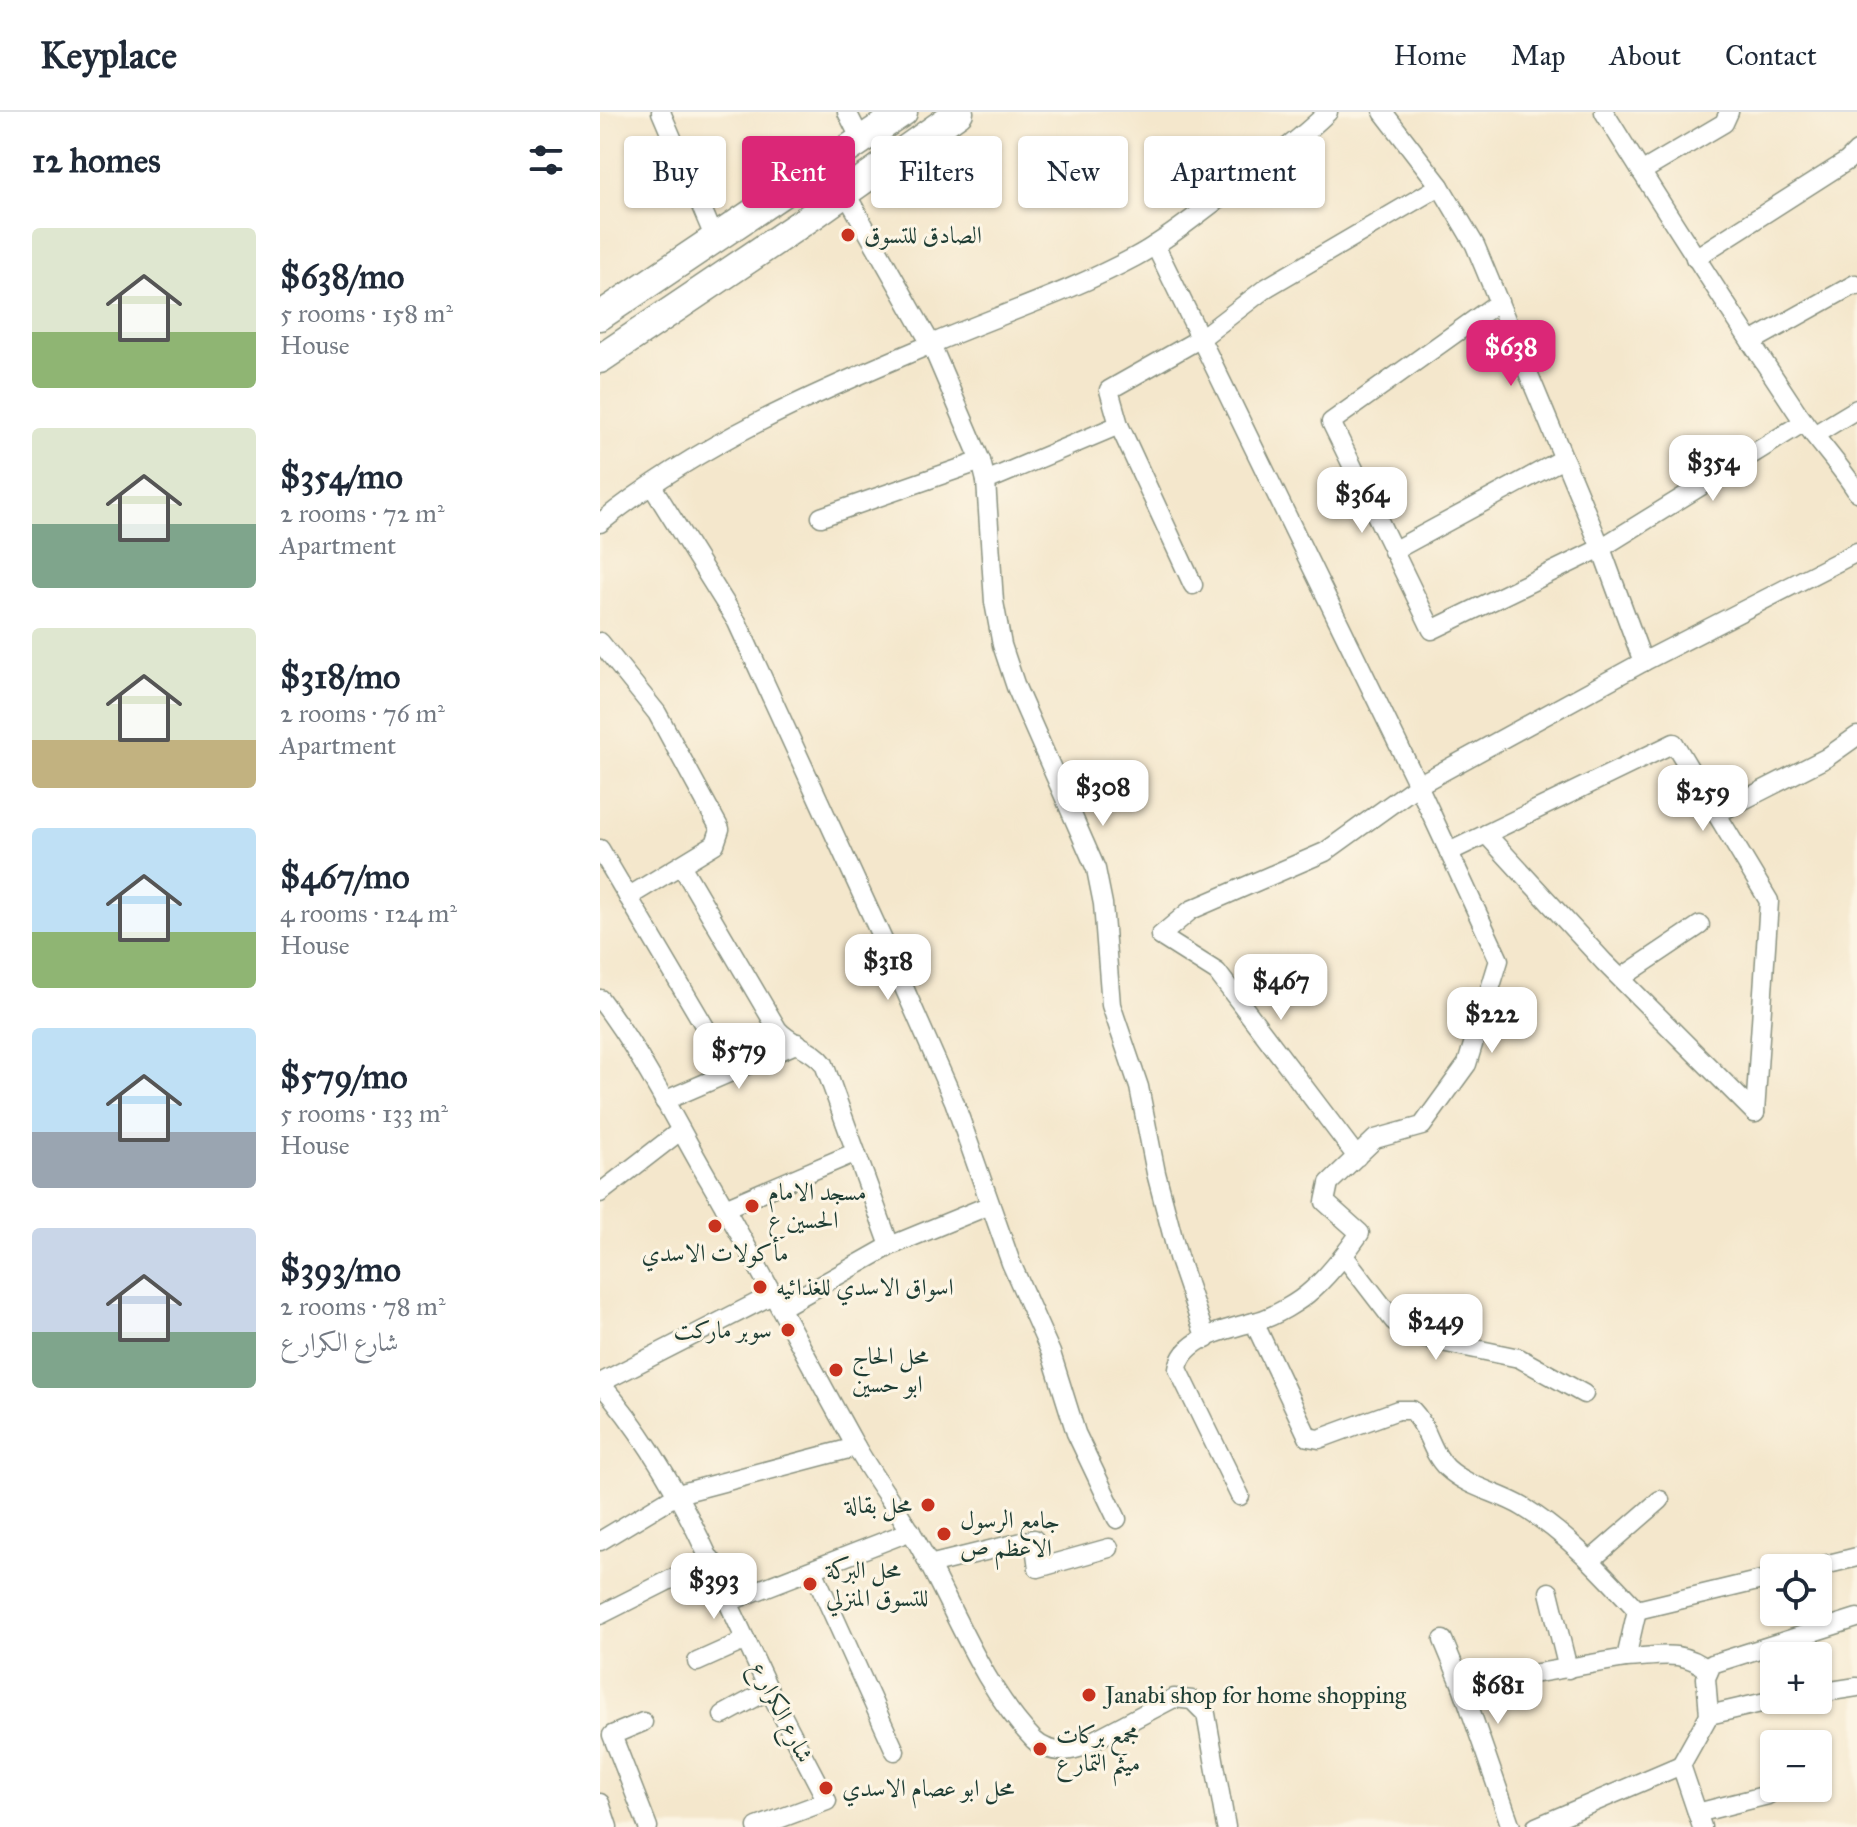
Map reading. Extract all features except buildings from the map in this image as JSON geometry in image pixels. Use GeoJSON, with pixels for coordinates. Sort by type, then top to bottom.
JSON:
{"type":"FeatureCollection","features":[{"type":"Feature","properties":{"kind":"main road"},"geometry":{"type":"LineString","coordinates":[[600,316],[903,112]]}},
{"type":"Feature","properties":{"kind":"main road"},"geometry":{"type":"LineString","coordinates":[[855,185],[959,112]]}},
{"type":"Feature","properties":{"kind":"main road"},"geometry":{"type":"LineString","coordinates":[[600,359],[822,208]]}},
{"type":"Feature","properties":{"kind":"street"},"geometry":{"type":"LineString","coordinates":[[661,112],[715,239]]}},
{"type":"Feature","properties":{"kind":"street"},"geometry":{"type":"LineString","coordinates":[[847,112],[861,140]]}},
{"type":"Feature","properties":{"kind":"street"},"geometry":{"type":"LineString","coordinates":[[600,523],[652,486],[752,426],[931,344],[1046,300],[1155,245],[1282,152],[1328,112]]}},
{"type":"Feature","properties":{"kind":"street"},"geometry":{"type":"LineString","coordinates":[[1383,112],[1440,186],[1475,245],[1601,548],[1643,662]]}},
{"type":"Feature","properties":{"kind":"street"},"geometry":{"type":"LineString","coordinates":[[1604,112],[1695,258],[1809,428],[1857,492]]}},
{"type":"Feature","properties":{"kind":"street"},"geometry":{"type":"LineString","coordinates":[[1641,172],[1724,123],[1729,112]]}},
{"type":"Feature","properties":{"kind":"street"},"geometry":{"type":"LineString","coordinates":[[1695,258],[1847,161],[1857,151]]}},
{"type":"Feature","properties":{"kind":"street"},"geometry":{"type":"LineString","coordinates":[[1193,585],[1119,425],[1109,390],[1201,338],[1266,288],[1440,186]]}},
{"type":"Feature","properties":{"kind":"street"},"geometry":{"type":"LineString","coordinates":[[854,208],[931,344],[981,461],[986,481],[994,602],[1002,645],[1016,687],[1096,869],[1103,904],[1111,1005],[1139,1087],[1156,1173],[1178,1257],[1206,1339]]}},
{"type":"Feature","properties":{"kind":"street"},"geometry":{"type":"LineString","coordinates":[[1155,245],[1418,785],[1499,960],[1467,1064],[1422,1126],[1375,1139],[1329,1183],[1325,1202],[1360,1233],[1344,1256],[1313,1290],[1267,1317],[1206,1339],[1183,1352],[1179,1358],[1178,1369],[1240,1496]]}},
{"type":"Feature","properties":{"kind":"street"},"geometry":{"type":"LineString","coordinates":[[1751,342],[1855,284],[1857,286]]}},
{"type":"Feature","properties":{"kind":"street"},"geometry":{"type":"LineString","coordinates":[[1499,302],[1331,422],[1432,630],[1601,548],[1809,428],[1857,409]]}},
{"type":"Feature","properties":{"kind":"street"},"geometry":{"type":"LineString","coordinates":[[986,481],[1119,425]]}},
{"type":"Feature","properties":{"kind":"street"},"geometry":{"type":"LineString","coordinates":[[1393,551],[1563,459]]}},
{"type":"Feature","properties":{"kind":"street"},"geometry":{"type":"LineString","coordinates":[[821,517],[981,461]]}},
{"type":"Feature","properties":{"kind":"street"},"geometry":{"type":"LineString","coordinates":[[652,486],[748,643],[954,1101],[1011,1263],[1051,1353],[1076,1433],[1117,1519]]}},
{"type":"Feature","properties":{"kind":"street"},"geometry":{"type":"LineString","coordinates":[[1357,1157],[1217,972],[1160,936],[1191,910],[1325,852],[1418,785],[1643,662],[1857,552]]}},
{"type":"Feature","properties":{"kind":"street"},"geometry":{"type":"LineString","coordinates":[[600,642],[657,713],[718,824],[720,835],[715,844],[628,897]]}},
{"type":"Feature","properties":{"kind":"street"},"geometry":{"type":"LineString","coordinates":[[1716,814],[1826,758],[1857,736]]}},
{"type":"Feature","properties":{"kind":"street"},"geometry":{"type":"LineString","coordinates":[[1449,852],[1486,834],[1674,743],[1769,901],[1755,1113],[1621,978],[1486,834]]}},
{"type":"Feature","properties":{"kind":"street"},"geometry":{"type":"LineString","coordinates":[[600,849],[731,1071]]}},
{"type":"Feature","properties":{"kind":"street"},"geometry":{"type":"LineString","coordinates":[[681,865],[773,1023],[783,1036],[813,1051],[824,1064],[890,1246]]}},
{"type":"Feature","properties":{"kind":"street"},"geometry":{"type":"LineString","coordinates":[[1621,978],[1700,925]]}},
{"type":"Feature","properties":{"kind":"street"},"geometry":{"type":"LineString","coordinates":[[600,999],[664,1101],[778,1300],[856,1447],[911,1531],[997,1690],[1034,1740],[1055,1751],[1079,1748],[1174,1698],[1183,1697],[1200,1706],[1208,1724],[1226,1827]]}},
{"type":"Feature","properties":{"kind":"street"},"geometry":{"type":"LineString","coordinates":[[664,1101],[798,1043]]}},
{"type":"Feature","properties":{"kind":"street"},"geometry":{"type":"LineString","coordinates":[[600,1193],[680,1131]]}},
{"type":"Feature","properties":{"kind":"street"},"geometry":{"type":"LineString","coordinates":[[725,1208],[854,1153]]}},
{"type":"Feature","properties":{"kind":"street"},"geometry":{"type":"LineString","coordinates":[[778,1300],[890,1246],[990,1205]]}},
{"type":"Feature","properties":{"kind":"street"},"geometry":{"type":"LineString","coordinates":[[1344,1256],[1394,1321],[1413,1336],[1519,1358],[1584,1394]]}},
{"type":"Feature","properties":{"kind":"street","name":"شارع الكرار ع"},"geometry":{"type":"LineString","coordinates":[[757,1827],[827,1801],[769,1690],[711,1559],[678,1494],[625,1411],[600,1383],[778,1300]]}},
{"type":"Feature","properties":{"kind":"street"},"geometry":{"type":"LineString","coordinates":[[1254,1322],[1308,1437],[1319,1439],[1398,1410],[1412,1410],[1436,1456],[1449,1470],[1478,1489],[1522,1506],[1591,1560],[1637,1610]]}},
{"type":"Feature","properties":{"kind":"street"},"geometry":{"type":"LineString","coordinates":[[601,1538],[678,1494],[856,1447]]}},
{"type":"Feature","properties":{"kind":"street"},"geometry":{"type":"LineString","coordinates":[[1591,1560],[1660,1500]]}},
{"type":"Feature","properties":{"kind":"street"},"geometry":{"type":"LineString","coordinates":[[728,1602],[911,1531]]}},
{"type":"Feature","properties":{"kind":"street"},"geometry":{"type":"LineString","coordinates":[[929,1565],[1034,1539],[1038,1568],[1109,1548]]}},
{"type":"Feature","properties":{"kind":"street"},"geometry":{"type":"LineString","coordinates":[[1832,1563],[1857,1557]]}},
{"type":"Feature","properties":{"kind":"street"},"geometry":{"type":"LineString","coordinates":[[600,1615],[711,1559]]}},
{"type":"Feature","properties":{"kind":"street"},"geometry":{"type":"LineString","coordinates":[[813,1570],[895,1751]]}},
{"type":"Feature","properties":{"kind":"street"},"geometry":{"type":"LineString","coordinates":[[1637,1610],[1760,1580]]}},
{"type":"Feature","properties":{"kind":"street"},"geometry":{"type":"LineString","coordinates":[[1549,1592],[1568,1669]]}},
{"type":"Feature","properties":{"kind":"street"},"geometry":{"type":"LineString","coordinates":[[1626,1658],[1637,1610]]}},
{"type":"Feature","properties":{"kind":"street"},"geometry":{"type":"LineString","coordinates":[[1536,1827],[1681,1765],[1709,1715],[1706,1678],[1712,1664],[1857,1618]]}},
{"type":"Feature","properties":{"kind":"street"},"geometry":{"type":"LineString","coordinates":[[697,1662],[746,1640]]}},
{"type":"Feature","properties":{"kind":"street"},"geometry":{"type":"LineString","coordinates":[[1443,1640],[1511,1827]]}},
{"type":"Feature","properties":{"kind":"street"},"geometry":{"type":"LineString","coordinates":[[1462,1686],[1626,1658],[1680,1655],[1694,1658],[1708,1670]]}},
{"type":"Feature","properties":{"kind":"street"},"geometry":{"type":"LineString","coordinates":[[1832,1691],[1857,1687]]}},
{"type":"Feature","properties":{"kind":"street"},"geometry":{"type":"LineString","coordinates":[[723,1715],[769,1690]]}},
{"type":"Feature","properties":{"kind":"street"},"geometry":{"type":"LineString","coordinates":[[1709,1715],[1760,1703]]}},
{"type":"Feature","properties":{"kind":"street"},"geometry":{"type":"LineString","coordinates":[[643,1722],[612,1735],[648,1827]]}},
{"type":"Feature","properties":{"kind":"street"},"geometry":{"type":"LineString","coordinates":[[1681,1765],[1700,1820],[1760,1798]]}},
{"type":"Feature","properties":{"kind":"street"},"geometry":{"type":"LineString","coordinates":[[600,1803],[608,1827]]}},
{"type":"Feature","properties":{"kind":"place","name":"الصادق للتسوق"},"geometry":{"type":"Point","coordinates":[848,235]}},
{"type":"Feature","properties":{"kind":"place","name":"مسجد الامام الحسين ع"},"geometry":{"type":"Point","coordinates":[752,1206]}},
{"type":"Feature","properties":{"kind":"place","name":"مأكولات الاسدي"},"geometry":{"type":"Point","coordinates":[715,1226]}},
{"type":"Feature","properties":{"kind":"place","name":"اسواق الاسدي للغذائيه"},"geometry":{"type":"Point","coordinates":[760,1287]}},
{"type":"Feature","properties":{"kind":"place","name":"سوبر ماركت"},"geometry":{"type":"Point","coordinates":[788,1330]}},
{"type":"Feature","properties":{"kind":"place","name":"محل الحاج ابو حسين"},"geometry":{"type":"Point","coordinates":[836,1370]}},
{"type":"Feature","properties":{"kind":"place","name":"محل بقالة"},"geometry":{"type":"Point","coordinates":[928,1505]}},
{"type":"Feature","properties":{"kind":"place","name":"جامع الرسول الاعظم ص"},"geometry":{"type":"Point","coordinates":[944,1534]}},
{"type":"Feature","properties":{"kind":"place","name":"محل البركة للتسوق المنزلي"},"geometry":{"type":"Point","coordinates":[810,1584]}},
{"type":"Feature","properties":{"kind":"place","name":"Janabi shop for home shopping"},"geometry":{"type":"Point","coordinates":[1089,1695]}},
{"type":"Feature","properties":{"kind":"place","name":"مجمع بركات ميثم التمار ع"},"geometry":{"type":"Point","coordinates":[1040,1749]}},
{"type":"Feature","properties":{"kind":"place","name":"محل ابو عصام الاسدي"},"geometry":{"type":"Point","coordinates":[826,1788]}}]}
